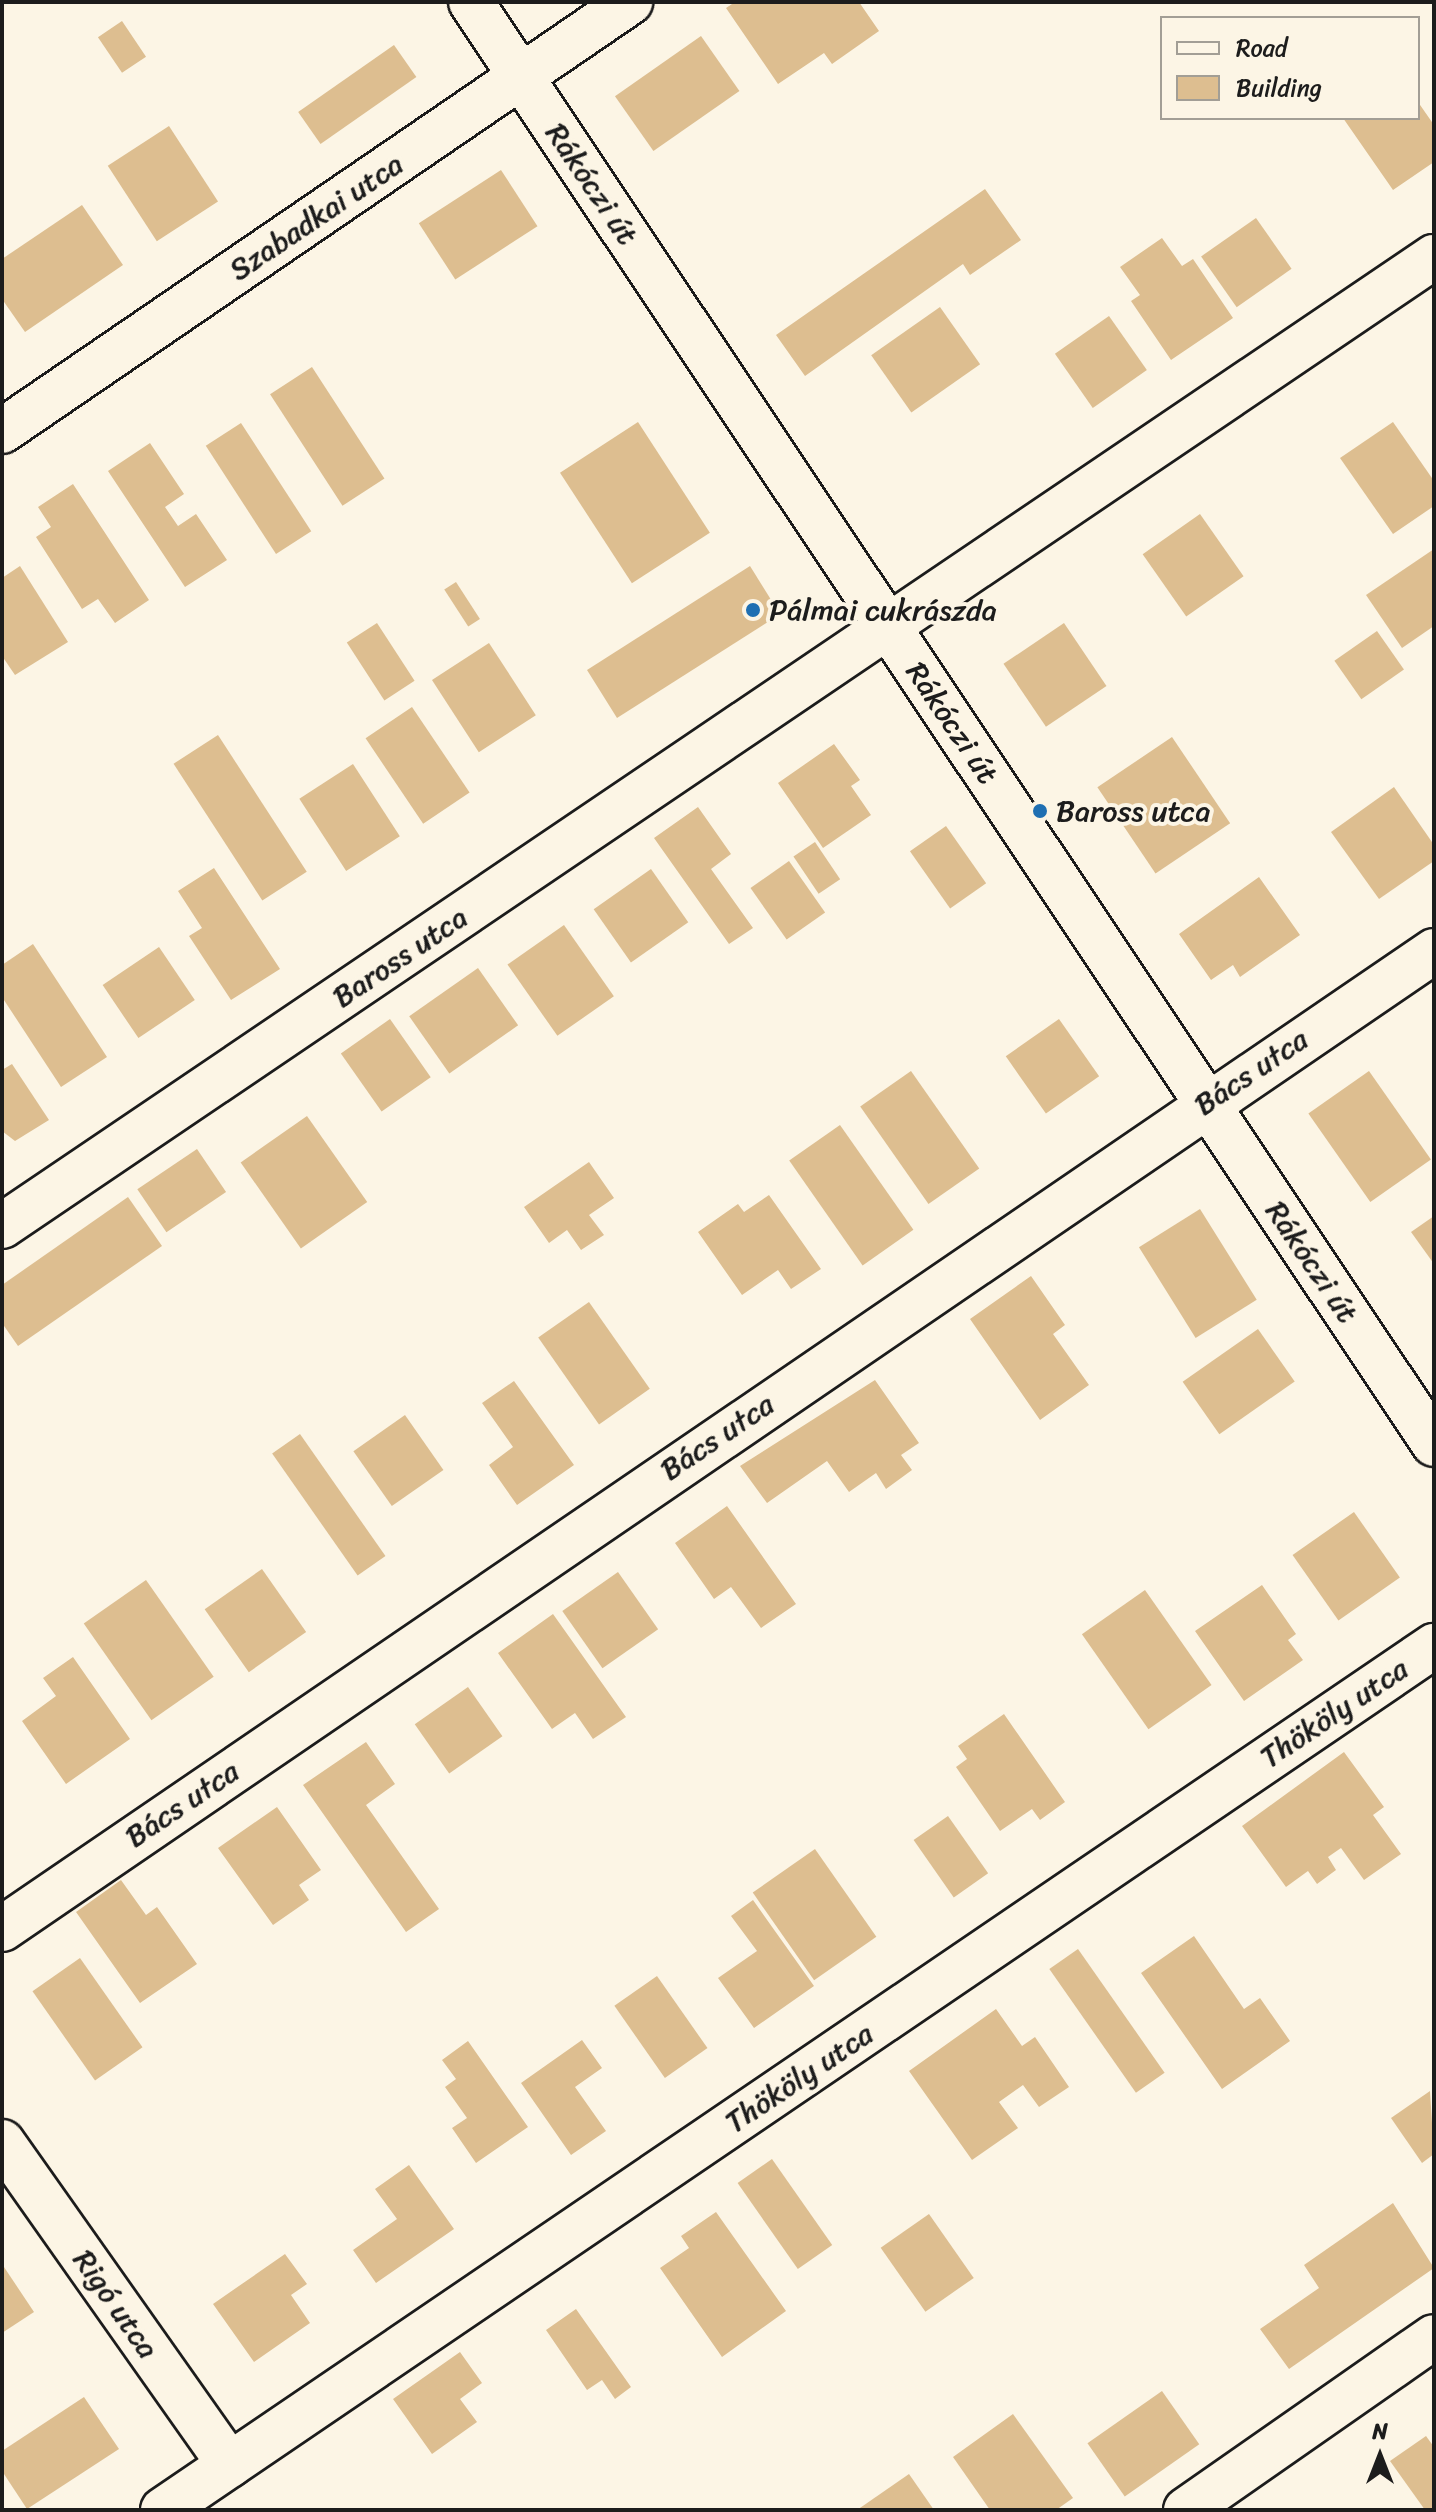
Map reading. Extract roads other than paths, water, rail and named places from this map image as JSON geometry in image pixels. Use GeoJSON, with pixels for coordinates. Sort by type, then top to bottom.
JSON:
{"type":"FeatureCollection","features":[{"type":"Feature","properties":{"kind":"street","name":"Rákóczi út"},"geometry":{"type":"LineString","coordinates":[[471,2],[1434,1444]]}},
{"type":"Feature","properties":{"kind":"street","name":"Szabadkai utca"},"geometry":{"type":"LineString","coordinates":[[2,431],[630,2]]}},
{"type":"Feature","properties":{"kind":"street","name":"Baross utca"},"geometry":{"type":"LineString","coordinates":[[2,1226],[889,629],[1434,257]]}},
{"type":"Feature","properties":{"kind":"street","name":"Bács utca"},"geometry":{"type":"LineString","coordinates":[[2,1929],[1205,1102],[1434,951]]}},
{"type":"Feature","properties":{"kind":"street","name":"Thököly utca"},"geometry":{"type":"LineString","coordinates":[[163,2510],[1434,1646]]}},
{"type":"Feature","properties":{"kind":"street","name":"Rigó utca"},"geometry":{"type":"LineString","coordinates":[[2,2142],[230,2465]]}},
{"type":"Feature","properties":{"kind":"street"},"geometry":{"type":"LineString","coordinates":[[1186,2510],[1434,2337]]}},
{"type":"Feature","properties":{"kind":"place","name":"Pálmai cukrászda"},"geometry":{"type":"Point","coordinates":[753,610]}},
{"type":"Feature","properties":{"kind":"place","name":"Baross utca"},"geometry":{"type":"Point","coordinates":[1040,811]}}]}
